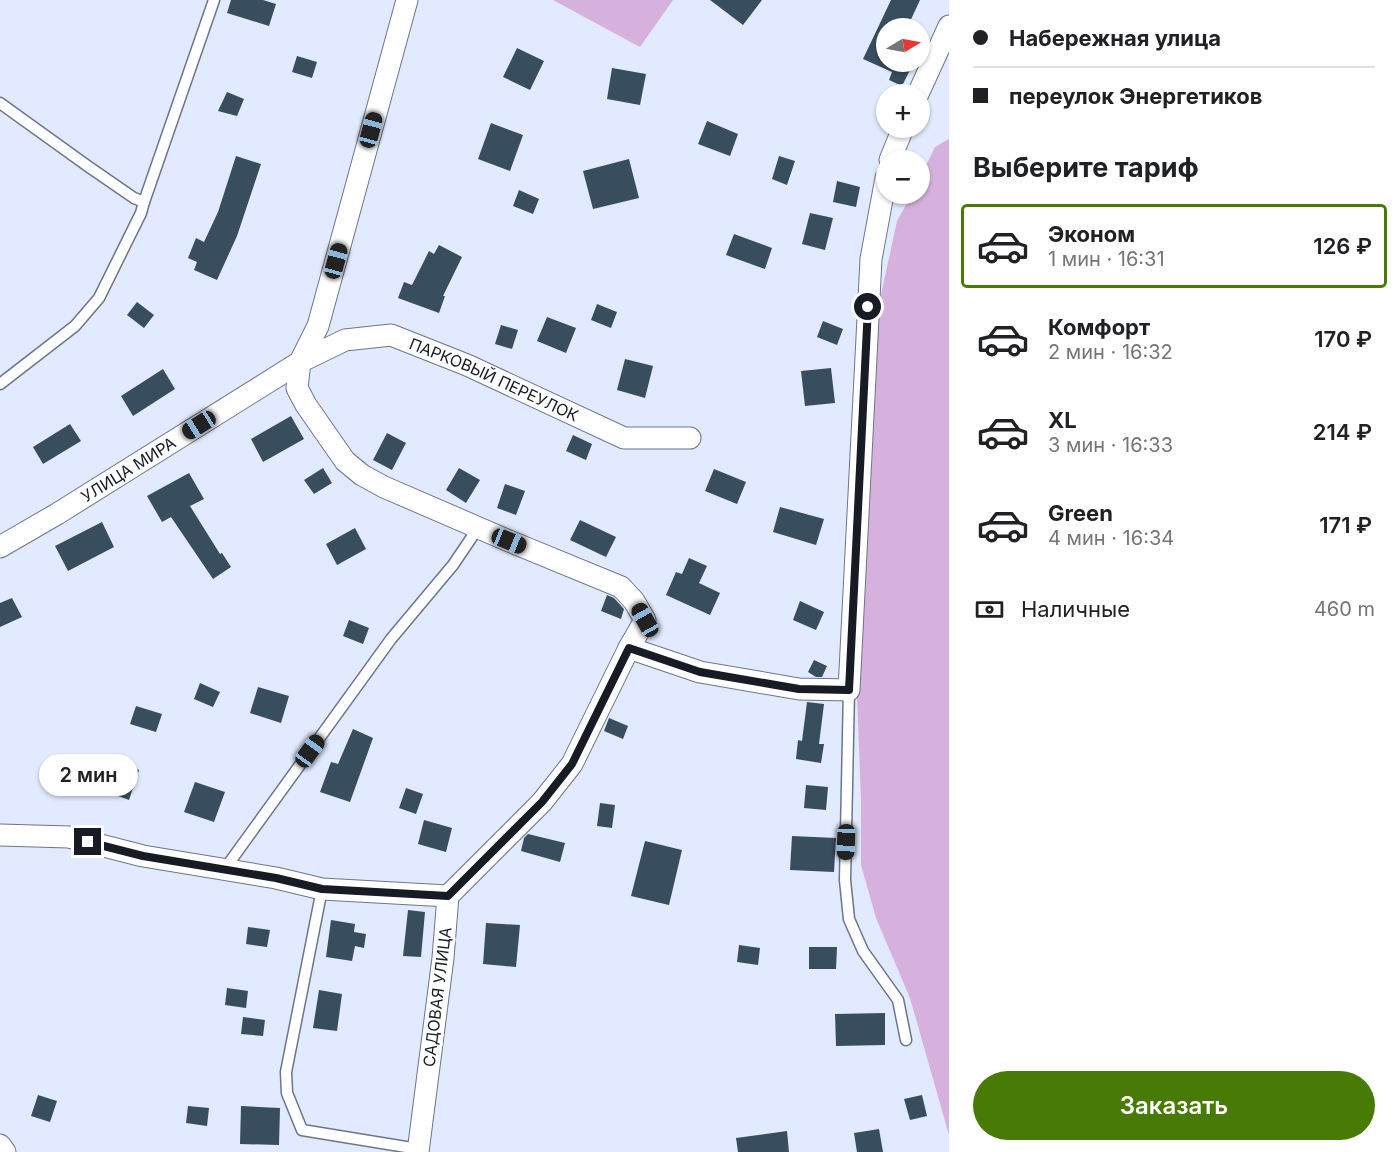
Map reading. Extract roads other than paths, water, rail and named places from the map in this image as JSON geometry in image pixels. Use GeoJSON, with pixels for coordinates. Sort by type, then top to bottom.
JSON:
{"type":"FeatureCollection","features":[{"type":"Feature","properties":{"kind":"street"},"geometry":{"type":"LineString","coordinates":[[0,835],[69,837],[143,856],[276,878],[322,889],[448,896],[542,802],[567,771],[645,620],[634,601],[621,587],[478,528],[362,475],[345,461],[306,405],[297,388],[300,362],[318,326],[407,0]]}},
{"type":"Feature","properties":{"kind":"street"},"geometry":{"type":"LineString","coordinates":[[923,84],[949,26]]}},
{"type":"Feature","properties":{"kind":"street"},"geometry":{"type":"LineString","coordinates":[[629,648],[700,672],[799,689],[849,690],[871,259],[881,204]]}},
{"type":"Feature","properties":{"kind":"street","name":"ПАРКОВЫЙ ПЕРЕУЛОК"},"geometry":{"type":"LineString","coordinates":[[300,362],[345,340],[391,335],[467,364],[624,438],[690,438]]}},
{"type":"Feature","properties":{"kind":"street","name":"УЛИЦА МИРА"},"geometry":{"type":"LineString","coordinates":[[0,547],[57,514],[300,362]]}},
{"type":"Feature","properties":{"kind":"street","name":"САДОВАЯ УЛИЦА"},"geometry":{"type":"LineString","coordinates":[[418,1151],[443,958],[448,896]]}},
{"type":"Feature","properties":{"kind":"street"},"geometry":{"type":"LineString","coordinates":[[0,1145],[5,1152]]}},
{"type":"Feature","properties":{"kind":"lane"},"geometry":{"type":"LineString","coordinates":[[0,384],[75,326],[99,298],[141,213],[214,0]]}},
{"type":"Feature","properties":{"kind":"lane"},"geometry":{"type":"LineString","coordinates":[[0,103],[88,167],[134,198],[144,202]]}},
{"type":"Feature","properties":{"kind":"lane"},"geometry":{"type":"LineString","coordinates":[[224,870],[391,639],[453,565],[478,528]]}},
{"type":"Feature","properties":{"kind":"lane"},"geometry":{"type":"LineString","coordinates":[[849,690],[845,880],[849,919],[863,951],[898,1000],[906,1040]]}},
{"type":"Feature","properties":{"kind":"lane"},"geometry":{"type":"LineString","coordinates":[[322,889],[286,1072],[287,1093],[302,1130],[418,1151]]}}]}
